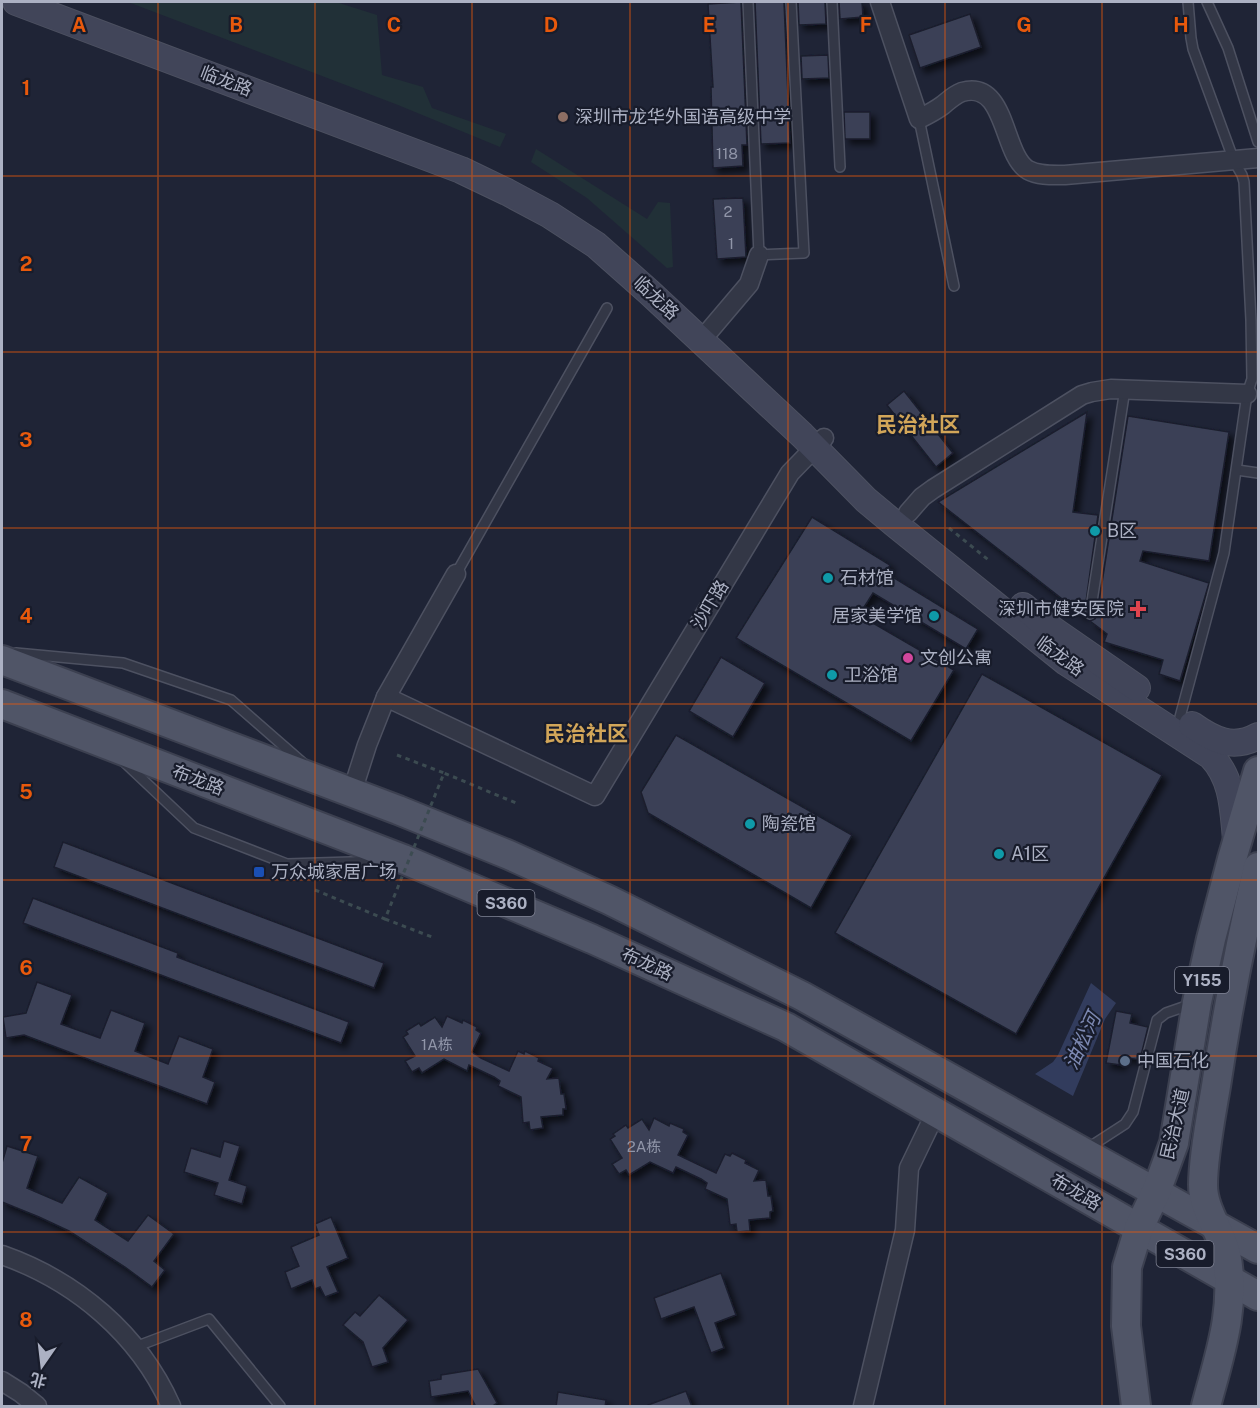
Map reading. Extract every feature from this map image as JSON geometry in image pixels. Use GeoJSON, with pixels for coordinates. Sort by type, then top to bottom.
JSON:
{"type":"FeatureCollection","features":[{"type":"Feature","properties":{"kind":"main road","name":"临龙路"},"geometry":{"type":"LineString","coordinates":[[16,2],[461,170],[532,206],[596,246],[624,268],[819,442],[846,460],[1043,623],[1180,717],[1206,743]]}},
{"type":"Feature","properties":{"kind":"main road","name":"临龙路"},"geometry":{"type":"LineString","coordinates":[[55,2],[504,172],[546,194],[594,225],[710,330],[819,442],[866,500],[1051,652],[1206,743]]}},
{"type":"Feature","properties":{"kind":"main road","name":"S360"},"geometry":{"type":"LineString","coordinates":[[2,660],[352,792],[509,855],[609,900],[802,996],[1258,1249]]}},
{"type":"Feature","properties":{"kind":"main road","name":"布龙路"},"geometry":{"type":"LineString","coordinates":[[2,704],[403,860],[592,939],[786,1027],[1258,1296]]}},
{"type":"Feature","properties":{"kind":"main road"},"geometry":{"type":"LineString","coordinates":[[1206,743],[1230,744],[1244,742],[1258,736]]}},
{"type":"Feature","properties":{"kind":"main road"},"geometry":{"type":"LineString","coordinates":[[1206,743],[1221,766],[1229,785],[1236,843]]}},
{"type":"Feature","properties":{"kind":"main road","name":"民治大道"},"geometry":{"type":"LineString","coordinates":[[1136,1407],[1126,1326],[1127,1267],[1139,1228],[1156,1192],[1174,1143],[1197,1002],[1211,939],[1258,771]]}},
{"type":"Feature","properties":{"kind":"main road","name":"民治大道"},"geometry":{"type":"LineString","coordinates":[[1206,1407],[1227,1323],[1230,1280],[1226,1253],[1208,1207],[1203,1187],[1210,1123],[1228,1008],[1258,867]]}},
{"type":"Feature","properties":{"kind":"street"},"geometry":{"type":"LineString","coordinates":[[880,2],[918,119],[932,113],[952,97],[962,93],[979,92],[986,95],[997,109],[1020,161],[1027,169],[1040,174],[1065,175],[1258,158]]}},
{"type":"Feature","properties":{"kind":"street"},"geometry":{"type":"LineString","coordinates":[[710,330],[749,284],[759,255]]}},
{"type":"Feature","properties":{"kind":"street"},"geometry":{"type":"LineString","coordinates":[[908,513],[922,497],[933,489],[1082,395],[1102,390],[1125,389],[1247,394]]}},
{"type":"Feature","properties":{"kind":"street","name":"沙吓路"},"geometry":{"type":"LineString","coordinates":[[386,697],[595,796],[790,473],[819,442]]}},
{"type":"Feature","properties":{"kind":"street"},"geometry":{"type":"LineString","coordinates":[[352,792],[386,697],[456,574]]}},
{"type":"Feature","properties":{"kind":"street"},"geometry":{"type":"LineString","coordinates":[[863,1407],[903,1239],[908,1211],[909,1168],[936,1112]]}},
{"type":"Feature","properties":{"kind":"street"},"geometry":{"type":"LineString","coordinates":[[2,1255],[41,1271],[82,1296],[107,1317],[135,1347],[159,1382],[171,1407]]}},
{"type":"Feature","properties":{"kind":"street"},"geometry":{"type":"LineString","coordinates":[[2,1381],[21,1393],[36,1407]]}},
{"type":"Feature","properties":{"kind":"lane"},"geometry":{"type":"LineString","coordinates":[[748,2],[759,255],[804,253],[791,2]]}},
{"type":"Feature","properties":{"kind":"lane"},"geometry":{"type":"LineString","coordinates":[[832,2],[840,167]]}},
{"type":"Feature","properties":{"kind":"lane"},"geometry":{"type":"LineString","coordinates":[[1180,717],[1220,573],[1229,526],[1247,394],[1252,380],[1244,182],[1234,161],[1193,49],[1188,2]]}},
{"type":"Feature","properties":{"kind":"lane"},"geometry":{"type":"LineString","coordinates":[[1207,2],[1228,48],[1258,142]]}},
{"type":"Feature","properties":{"kind":"lane"},"geometry":{"type":"LineString","coordinates":[[918,119],[954,286]]}},
{"type":"Feature","properties":{"kind":"lane"},"geometry":{"type":"LineString","coordinates":[[456,574],[607,308]]}},
{"type":"Feature","properties":{"kind":"lane"},"geometry":{"type":"LineString","coordinates":[[1090,614],[1125,389]]}},
{"type":"Feature","properties":{"kind":"lane"},"geometry":{"type":"LineString","coordinates":[[1237,470],[1258,473]]}},
{"type":"Feature","properties":{"kind":"lane"},"geometry":{"type":"LineString","coordinates":[[2,652],[123,663],[231,700],[325,782]]}},
{"type":"Feature","properties":{"kind":"lane"},"geometry":{"type":"LineString","coordinates":[[104,743],[194,828],[286,864],[403,860]]}},
{"type":"Feature","properties":{"kind":"lane"},"geometry":{"type":"LineString","coordinates":[[1083,1152],[1117,1131],[1130,1119],[1157,1020],[1166,1013],[1197,1002]]}},
{"type":"Feature","properties":{"kind":"lane"},"geometry":{"type":"LineString","coordinates":[[135,1347],[208,1319],[280,1407]]}},
{"type":"Feature","properties":{"kind":"path"},"geometry":{"type":"LineString","coordinates":[[949,528],[991,562]]}},
{"type":"Feature","properties":{"kind":"path"},"geometry":{"type":"LineString","coordinates":[[397,755],[516,803]]}},
{"type":"Feature","properties":{"kind":"path"},"geometry":{"type":"LineString","coordinates":[[385,919],[444,773]]}},
{"type":"Feature","properties":{"kind":"path"},"geometry":{"type":"LineString","coordinates":[[315,890],[432,937]]}},
{"type":"Feature","properties":{"kind":"shaded area"},"geometry":{"type":"Polygon","coordinates":[[[128,2],[336,2],[377,15],[382,75],[423,87],[432,108],[506,134],[500,147],[398,105],[128,2]]]}},
{"type":"Feature","properties":{"kind":"shaded area"},"geometry":{"type":"Polygon","coordinates":[[[536,149],[647,219],[658,202],[670,203],[673,267],[667,268],[587,198],[531,162],[536,149]]]}},
{"type":"Feature","properties":{"kind":"water","name":"油松河"},"geometry":{"type":"Polygon","coordinates":[[[1091,983],[1116,1003],[1105,1019],[1073,1096],[1035,1074],[1053,1062],[1058,1055],[1091,983]]]}},
{"type":"Feature","properties":{"kind":"building"},"geometry":{"type":"Polygon","coordinates":[[[741,2],[747,145],[742,145],[743,166],[713,168],[711,87],[713,87],[708,4],[741,2]]]}},
{"type":"Feature","properties":{"kind":"building"},"geometry":{"type":"Polygon","coordinates":[[[755,2],[784,2],[790,143],[761,144],[755,2]]]}},
{"type":"Feature","properties":{"kind":"building"},"geometry":{"type":"Polygon","coordinates":[[[798,2],[825,2],[826,24],[799,25],[798,2]]]}},
{"type":"Feature","properties":{"kind":"building"},"geometry":{"type":"Polygon","coordinates":[[[839,2],[862,2],[863,17],[840,19],[839,2]]]}},
{"type":"Feature","properties":{"kind":"building"},"geometry":{"type":"Polygon","coordinates":[[[970,14],[981,47],[920,68],[909,35],[970,14]]]}},
{"type":"Feature","properties":{"kind":"building"},"geometry":{"type":"Polygon","coordinates":[[[828,55],[829,78],[802,79],[801,56],[828,55]]]}},
{"type":"Feature","properties":{"kind":"building"},"geometry":{"type":"Polygon","coordinates":[[[844,112],[870,112],[870,139],[845,139],[844,112]]]}},
{"type":"Feature","properties":{"kind":"building"},"geometry":{"type":"Polygon","coordinates":[[[743,198],[746,257],[717,259],[713,199],[743,198]]]}},
{"type":"Feature","properties":{"kind":"building"},"geometry":{"type":"Polygon","coordinates":[[[904,391],[953,453],[936,467],[887,405],[904,391]]]}},
{"type":"Feature","properties":{"kind":"building"},"geometry":{"type":"Polygon","coordinates":[[[1087,412],[1073,512],[1098,515],[1084,616],[938,502],[1087,412]]]}},
{"type":"Feature","properties":{"kind":"building"},"geometry":{"type":"Polygon","coordinates":[[[1128,416],[1229,432],[1209,561],[1143,551],[1140,561],[1209,583],[1180,681],[1159,674],[1163,660],[1104,642],[1107,634],[1090,621],[1097,615],[1128,416]]]}},
{"type":"Feature","properties":{"kind":"building"},"geometry":{"type":"Polygon","coordinates":[[[812,517],[890,565],[886,573],[978,629],[966,649],[873,593],[859,615],[954,670],[911,741],[736,638],[812,517]]]}},
{"type":"Feature","properties":{"kind":"building"},"geometry":{"type":"Polygon","coordinates":[[[721,657],[765,683],[733,737],[689,711],[721,657]]]}},
{"type":"Feature","properties":{"kind":"building","name":"A1区"},"geometry":{"type":"Polygon","coordinates":[[[982,674],[1162,775],[1016,1034],[835,933],[982,674]]]}},
{"type":"Feature","properties":{"kind":"building","name":"陶瓷馆"},"geometry":{"type":"Polygon","coordinates":[[[676,735],[852,835],[811,908],[648,813],[641,792],[676,735]]]}},
{"type":"Feature","properties":{"kind":"building"},"geometry":{"type":"Polygon","coordinates":[[[63,842],[384,963],[374,988],[54,867],[63,842]]]}},
{"type":"Feature","properties":{"kind":"building"},"geometry":{"type":"Polygon","coordinates":[[[33,898],[178,953],[177,957],[349,1022],[341,1043],[23,923],[33,898]]]}},
{"type":"Feature","properties":{"kind":"building"},"geometry":{"type":"Polygon","coordinates":[[[37,982],[72,995],[61,1024],[100,1038],[111,1010],[145,1023],[135,1051],[168,1064],[179,1036],[213,1049],[203,1077],[215,1082],[207,1104],[24,1035],[6,1038],[3,1017],[26,1013],[37,982]]]}},
{"type":"Feature","properties":{"kind":"building"},"geometry":{"type":"Polygon","coordinates":[[[1116,1011],[1132,1014],[1130,1023],[1148,1027],[1140,1060],[1123,1057],[1121,1065],[1106,1063],[1116,1011]]]}},
{"type":"Feature","properties":{"kind":"building"},"geometry":{"type":"Polygon","coordinates":[[[447,1016],[477,1027],[476,1030],[481,1033],[472,1052],[481,1058],[509,1071],[518,1051],[524,1054],[525,1051],[539,1058],[538,1061],[553,1068],[547,1079],[559,1078],[566,1109],[563,1109],[563,1115],[541,1117],[543,1128],[530,1130],[529,1122],[523,1123],[521,1097],[498,1086],[500,1081],[494,1077],[469,1065],[467,1071],[444,1059],[422,1073],[419,1068],[412,1072],[405,1061],[415,1056],[403,1037],[408,1034],[406,1031],[419,1023],[421,1026],[435,1017],[442,1027],[447,1016]]]}},
{"type":"Feature","properties":{"kind":"building"},"geometry":{"type":"Polygon","coordinates":[[[654,1118],[669,1126],[670,1123],[684,1129],[683,1132],[688,1135],[678,1155],[716,1173],[725,1154],[730,1156],[732,1153],[759,1170],[754,1181],[766,1180],[773,1211],[770,1212],[770,1218],[749,1220],[750,1231],[737,1232],[736,1224],[730,1225],[727,1199],[705,1189],[707,1183],[701,1179],[676,1167],[673,1173],[650,1162],[629,1175],[626,1170],[619,1174],[612,1164],[622,1158],[610,1139],[615,1136],[613,1134],[626,1125],[628,1128],[642,1119],[649,1130],[654,1118]]]}},
{"type":"Feature","properties":{"kind":"building"},"geometry":{"type":"Polygon","coordinates":[[[224,1141],[240,1146],[229,1180],[247,1186],[242,1204],[214,1195],[218,1183],[184,1172],[191,1148],[220,1157],[224,1141]]]}},
{"type":"Feature","properties":{"kind":"building"},"geometry":{"type":"Polygon","coordinates":[[[7,1146],[38,1156],[27,1188],[62,1203],[79,1177],[108,1193],[95,1220],[128,1241],[148,1215],[174,1234],[154,1261],[165,1270],[152,1287],[69,1231],[2,1202],[2,1163],[7,1146]]]}},
{"type":"Feature","properties":{"kind":"building"},"geometry":{"type":"Polygon","coordinates":[[[331,1217],[348,1258],[327,1267],[338,1292],[325,1297],[320,1287],[315,1289],[312,1280],[291,1289],[285,1272],[299,1266],[291,1247],[319,1235],[315,1224],[331,1217]]]}},
{"type":"Feature","properties":{"kind":"building"},"geometry":{"type":"Polygon","coordinates":[[[721,1273],[736,1315],[715,1323],[724,1348],[711,1353],[694,1307],[661,1319],[654,1298],[721,1273]]]}},
{"type":"Feature","properties":{"kind":"building"},"geometry":{"type":"Polygon","coordinates":[[[379,1295],[408,1320],[383,1348],[388,1362],[372,1367],[363,1342],[343,1325],[355,1312],[360,1316],[379,1295]]]}},
{"type":"Feature","properties":{"kind":"building"},"geometry":{"type":"Polygon","coordinates":[[[478,1369],[497,1403],[491,1407],[476,1407],[468,1391],[431,1397],[429,1381],[441,1379],[441,1375],[478,1369]]]}},
{"type":"Feature","properties":{"kind":"building"},"geometry":{"type":"Polygon","coordinates":[[[686,1391],[692,1407],[648,1407],[648,1405],[686,1391]]]}},
{"type":"Feature","properties":{"kind":"building"},"geometry":{"type":"Polygon","coordinates":[[[558,1392],[606,1400],[605,1407],[556,1407],[558,1392]]]}},
{"type":"Feature","properties":{"kind":"place","name":"深圳市龙华外国语高级中学"},"geometry":{"type":"Point","coordinates":[563,117]}},
{"type":"Feature","properties":{"kind":"place","name":"B区"},"geometry":{"type":"Point","coordinates":[1095,531]}},
{"type":"Feature","properties":{"kind":"place","name":"石材馆"},"geometry":{"type":"Point","coordinates":[828,578]}},
{"type":"Feature","properties":{"kind":"place","name":"深圳市健安医院"},"geometry":{"type":"Point","coordinates":[1138,609]}},
{"type":"Feature","properties":{"kind":"place","name":"居家美学馆"},"geometry":{"type":"Point","coordinates":[934,616]}},
{"type":"Feature","properties":{"kind":"place","name":"文创公寓"},"geometry":{"type":"Point","coordinates":[908,658]}},
{"type":"Feature","properties":{"kind":"place","name":"卫浴馆"},"geometry":{"type":"Point","coordinates":[832,675]}},
{"type":"Feature","properties":{"kind":"place","name":"陶瓷馆"},"geometry":{"type":"Point","coordinates":[750,824]}},
{"type":"Feature","properties":{"kind":"place","name":"A1区"},"geometry":{"type":"Point","coordinates":[999,854]}},
{"type":"Feature","properties":{"kind":"place","name":"万众城家居广场"},"geometry":{"type":"Point","coordinates":[259,872]}},
{"type":"Feature","properties":{"kind":"place","name":"中国石化"},"geometry":{"type":"Point","coordinates":[1125,1061]}},
{"type":"Feature","properties":{"kind":"district","name":"民治社区"},"geometry":{"type":"Point","coordinates":[918,425]}},
{"type":"Feature","properties":{"kind":"district","name":"民治社区"},"geometry":{"type":"Point","coordinates":[586,734]}}]}
